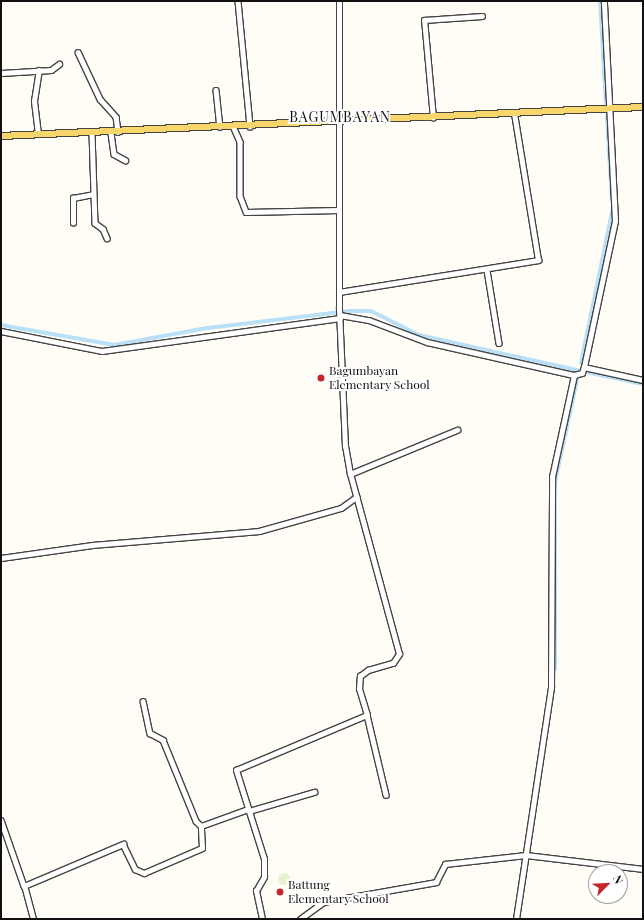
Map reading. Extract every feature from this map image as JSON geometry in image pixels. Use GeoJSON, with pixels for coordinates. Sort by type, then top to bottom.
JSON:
{"type":"FeatureCollection","features":[{"type":"Feature","properties":{"kind":"main road"},"geometry":{"type":"LineString","coordinates":[[1,136],[111,133],[643,107]]}},
{"type":"Feature","properties":{"kind":"street"},"geometry":{"type":"LineString","coordinates":[[238,1],[250,126]]}},
{"type":"Feature","properties":{"kind":"street"},"geometry":{"type":"LineString","coordinates":[[339,1],[339,306],[350,474],[399,654],[393,663],[368,670],[360,676],[359,689],[367,715],[386,795]]}},
{"type":"Feature","properties":{"kind":"street"},"geometry":{"type":"LineString","coordinates":[[1,331],[102,351],[340,315],[369,320],[427,342],[574,375],[582,373],[615,221],[604,1]]}},
{"type":"Feature","properties":{"kind":"street"},"geometry":{"type":"LineString","coordinates":[[434,118],[424,20],[482,16]]}},
{"type":"Feature","properties":{"kind":"street"},"geometry":{"type":"LineString","coordinates":[[78,52],[100,99],[116,117],[118,132]]}},
{"type":"Feature","properties":{"kind":"street"},"geometry":{"type":"LineString","coordinates":[[1,73],[54,69],[59,64]]}},
{"type":"Feature","properties":{"kind":"street"},"geometry":{"type":"LineString","coordinates":[[38,70],[34,100],[38,134]]}},
{"type":"Feature","properties":{"kind":"street"},"geometry":{"type":"LineString","coordinates":[[216,90],[220,127]]}},
{"type":"Feature","properties":{"kind":"street"},"geometry":{"type":"LineString","coordinates":[[339,292],[487,270],[539,258],[514,113]]}},
{"type":"Feature","properties":{"kind":"street"},"geometry":{"type":"LineString","coordinates":[[233,126],[240,142],[239,192],[246,212],[338,210]]}},
{"type":"Feature","properties":{"kind":"street"},"geometry":{"type":"LineString","coordinates":[[92,133],[95,223],[103,229],[107,238]]}},
{"type":"Feature","properties":{"kind":"street"},"geometry":{"type":"LineString","coordinates":[[111,133],[114,154],[126,160]]}},
{"type":"Feature","properties":{"kind":"street"},"geometry":{"type":"LineString","coordinates":[[72,223],[73,198],[93,194]]}},
{"type":"Feature","properties":{"kind":"street"},"geometry":{"type":"LineString","coordinates":[[487,270],[499,343]]}},
{"type":"Feature","properties":{"kind":"street"},"geometry":{"type":"LineString","coordinates":[[584,367],[643,380]]}},
{"type":"Feature","properties":{"kind":"street"},"geometry":{"type":"LineString","coordinates":[[516,919],[552,683],[552,477],[574,375]]}},
{"type":"Feature","properties":{"kind":"street"},"geometry":{"type":"LineString","coordinates":[[350,474],[457,430]]}},
{"type":"Feature","properties":{"kind":"street"},"geometry":{"type":"LineString","coordinates":[[351,504],[356,497]]}},
{"type":"Feature","properties":{"kind":"street"},"geometry":{"type":"LineString","coordinates":[[1,558],[114,543],[260,531],[351,504],[358,506]]}},
{"type":"Feature","properties":{"kind":"street"},"geometry":{"type":"LineString","coordinates":[[24,886],[123,844],[135,869],[144,873],[202,848],[201,826],[196,820],[163,740],[150,733],[143,701]]}},
{"type":"Feature","properties":{"kind":"street"},"geometry":{"type":"LineString","coordinates":[[262,919],[256,891],[266,868],[236,777],[239,767],[367,715]]}},
{"type":"Feature","properties":{"kind":"street"},"geometry":{"type":"LineString","coordinates":[[201,826],[248,810],[314,792]]}},
{"type":"Feature","properties":{"kind":"street"},"geometry":{"type":"LineString","coordinates":[[1,820],[24,886],[33,919]]}},
{"type":"Feature","properties":{"kind":"street"},"geometry":{"type":"LineString","coordinates":[[300,919],[323,902],[436,882],[444,864],[526,855],[643,869]]}},
{"type":"Feature","properties":{"kind":"green space"},"geometry":{"type":"Polygon","coordinates":[[[282,873],[286,873],[290,879],[286,885],[282,885],[278,881],[278,877],[282,873]]]}},
{"type":"Feature","properties":{"kind":"waterway"},"geometry":{"type":"LineString","coordinates":[[600,1],[606,105]]}},
{"type":"Feature","properties":{"kind":"waterway"},"geometry":{"type":"LineString","coordinates":[[607,117],[612,202]]}},
{"type":"Feature","properties":{"kind":"waterway"},"geometry":{"type":"LineString","coordinates":[[581,363],[612,212]]}},
{"type":"Feature","properties":{"kind":"waterway"},"geometry":{"type":"LineString","coordinates":[[1,325],[114,345],[208,328],[349,311],[371,311],[419,335],[581,371]]}},
{"type":"Feature","properties":{"kind":"waterway"},"geometry":{"type":"LineString","coordinates":[[586,372],[643,384]]}},
{"type":"Feature","properties":{"kind":"waterway"},"geometry":{"type":"LineString","coordinates":[[555,669],[555,482],[578,376]]}},
{"type":"Feature","properties":{"kind":"place","name":"Bagumbayan Elementary School"},"geometry":{"type":"Point","coordinates":[321,378]}},
{"type":"Feature","properties":{"kind":"place","name":"Battung Elementary School"},"geometry":{"type":"Point","coordinates":[280,892]}},
{"type":"Feature","properties":{"kind":"district","name":"BAGUMBAYAN"},"geometry":{"type":"Point","coordinates":[340,117]}}]}
